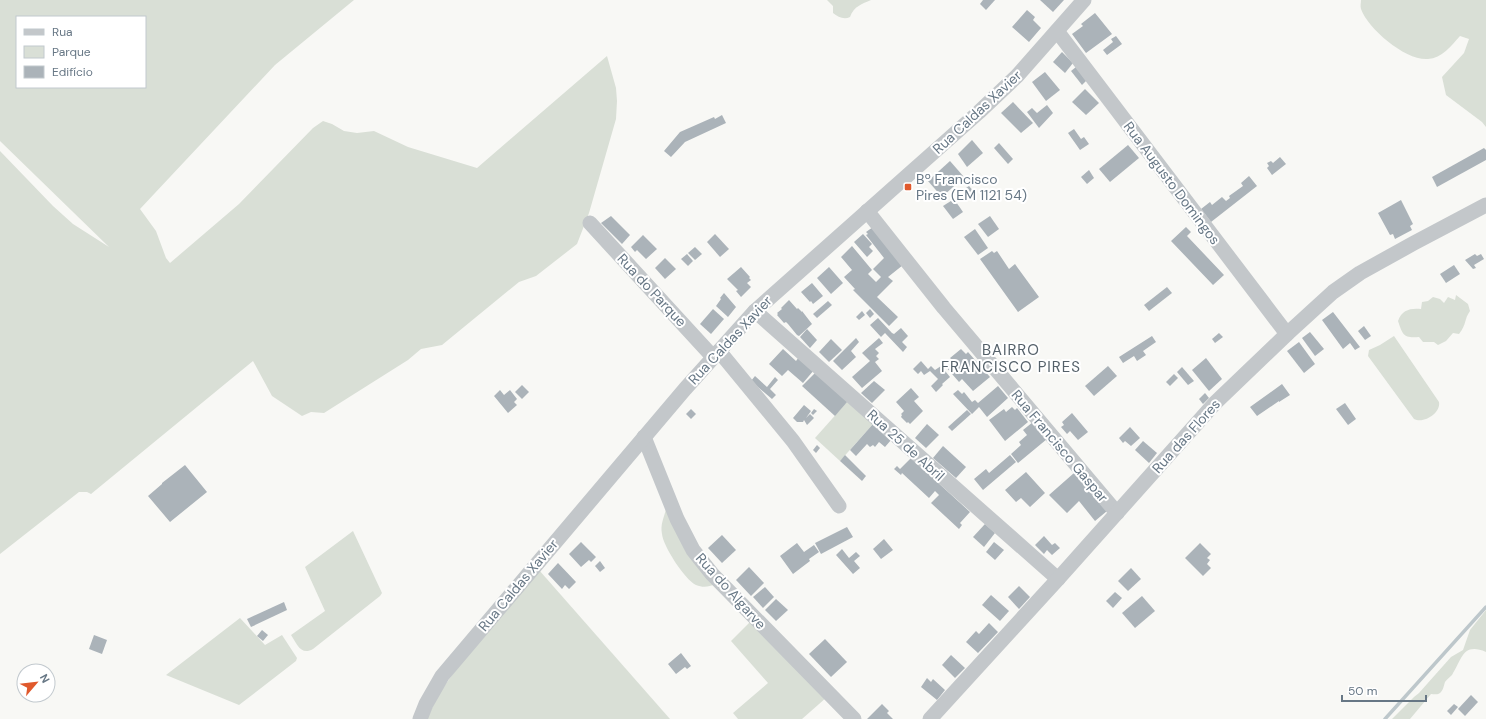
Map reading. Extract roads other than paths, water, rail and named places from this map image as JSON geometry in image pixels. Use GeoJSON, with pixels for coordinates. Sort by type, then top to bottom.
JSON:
{"type":"FeatureCollection","features":[{"type":"Feature","properties":{"kind":"street","name":"Rua Caldas Xavier"},"geometry":{"type":"LineString","coordinates":[[420,719],[426,704],[442,676],[716,354],[755,311],[979,112],[1017,76],[1084,0]]}},
{"type":"Feature","properties":{"kind":"street","name":"Rua Augusto Domingos"},"geometry":{"type":"LineString","coordinates":[[1057,31],[1287,334]]}},
{"type":"Feature","properties":{"kind":"street","name":"Rua das Flores"},"geometry":{"type":"LineString","coordinates":[[930,719],[1058,579],[1215,403],[1287,334],[1333,292],[1360,274],[1414,243],[1486,205]]}},
{"type":"Feature","properties":{"kind":"street","name":"Rua Francisco Gaspar"},"geometry":{"type":"LineString","coordinates":[[867,211],[944,308],[1117,513]]}},
{"type":"Feature","properties":{"kind":"street","name":"Rua do Parque"},"geometry":{"type":"LineString","coordinates":[[590,223],[716,354],[793,441],[839,506]]}},
{"type":"Feature","properties":{"kind":"street","name":"Rua 25 de Abril"},"geometry":{"type":"LineString","coordinates":[[755,311],[1058,579]]}},
{"type":"Feature","properties":{"kind":"street","name":"Rua do Algarve"},"geometry":{"type":"LineString","coordinates":[[644,438],[677,519],[694,550],[712,574],[854,719]]}},
{"type":"Feature","properties":{"kind":"waterway"},"geometry":{"type":"LineString","coordinates":[[1385,719],[1486,607]]}},
{"type":"Feature","properties":{"kind":"place","name":"Bº Francisco Pires (EM 1121 54)"},"geometry":{"type":"Point","coordinates":[908,187]}},
{"type":"Feature","properties":{"kind":"district","name":"BAIRRO FRANCISCO PIRES"},"geometry":{"type":"Point","coordinates":[1011,358]}}]}
